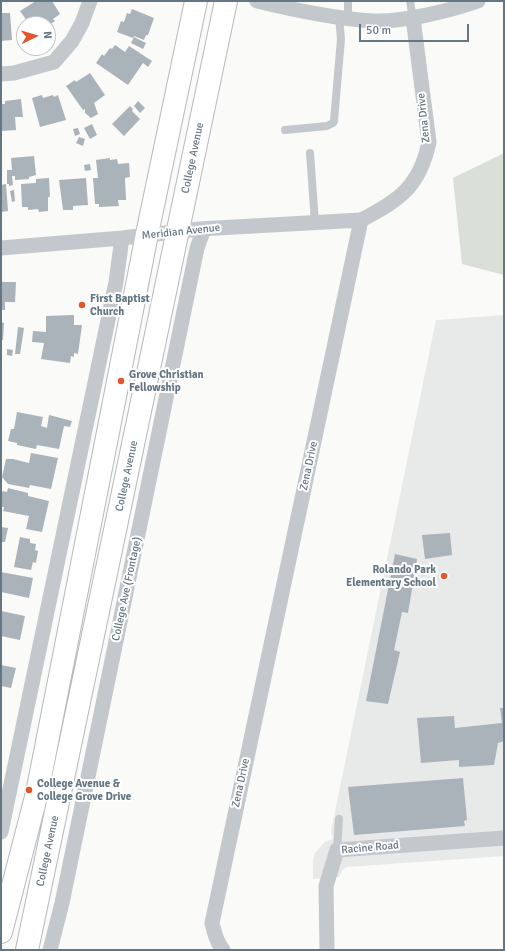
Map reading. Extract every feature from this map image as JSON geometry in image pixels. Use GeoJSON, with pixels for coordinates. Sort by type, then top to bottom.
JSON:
{"type":"FeatureCollection","features":[{"type":"Feature","properties":{"kind":"main road"},"geometry":{"type":"LineString","coordinates":[[1,932],[37,793],[147,234],[196,1]]}},
{"type":"Feature","properties":{"kind":"main road","name":"College Avenue"},"geometry":{"type":"LineString","coordinates":[[27,950],[226,1]]}},
{"type":"Feature","properties":{"kind":"street"},"geometry":{"type":"LineString","coordinates":[[1,74],[14,73],[54,62],[72,41],[82,23],[90,1]]}},
{"type":"Feature","properties":{"kind":"street"},"geometry":{"type":"LineString","coordinates":[[259,1],[299,6],[311,14],[374,21],[414,18],[477,1]]}},
{"type":"Feature","properties":{"kind":"street","name":"Zena Drive"},"geometry":{"type":"LineString","coordinates":[[220,945],[212,923],[361,220],[394,202],[404,193],[418,174],[426,153],[428,142],[414,18]]}},
{"type":"Feature","properties":{"kind":"street","name":"Meridian Avenue"},"geometry":{"type":"LineString","coordinates":[[1,248],[122,238],[178,231],[361,220]]}},
{"type":"Feature","properties":{"kind":"street","name":"College Ave (Frontage)"},"geometry":{"type":"LineString","coordinates":[[50,950],[62,903],[197,248],[204,229]]}},
{"type":"Feature","properties":{"kind":"street"},"geometry":{"type":"LineString","coordinates":[[1,832],[116,282],[122,238]]}},
{"type":"Feature","properties":{"kind":"street","name":"Racine Road"},"geometry":{"type":"LineString","coordinates":[[327,950],[326,886],[337,850],[504,838]]}},
{"type":"Feature","properties":{"kind":"lane"},"geometry":{"type":"LineString","coordinates":[[285,130],[327,126],[334,121],[344,18],[348,1]]}},
{"type":"Feature","properties":{"kind":"lane"},"geometry":{"type":"LineString","coordinates":[[410,1],[414,18]]}},
{"type":"Feature","properties":{"kind":"lane"},"geometry":{"type":"LineString","coordinates":[[310,153],[315,223]]}},
{"type":"Feature","properties":{"kind":"lane"},"geometry":{"type":"LineString","coordinates":[[337,850],[339,819]]}},
{"type":"Feature","properties":{"kind":"shaded area"},"geometry":{"type":"Polygon","coordinates":[[[504,153],[504,275],[462,264],[453,178],[504,153]]]}},
{"type":"Feature","properties":{"kind":"shaded area","name":"Rolando Park Elementary School"},"geometry":{"type":"Polygon","coordinates":[[[504,315],[504,856],[347,867],[343,869],[339,877],[313,879],[313,860],[315,853],[325,842],[333,839],[331,831],[436,320],[504,315]]]}},
{"type":"Feature","properties":{"kind":"building"},"geometry":{"type":"Polygon","coordinates":[[[36,1],[52,1],[60,14],[56,17],[24,16],[20,11],[36,1]]]}},
{"type":"Feature","properties":{"kind":"building"},"geometry":{"type":"Polygon","coordinates":[[[132,9],[154,18],[148,35],[146,35],[144,40],[134,36],[133,38],[117,32],[121,21],[124,22],[127,13],[130,14],[132,9]]]}},
{"type":"Feature","properties":{"kind":"building"},"geometry":{"type":"Polygon","coordinates":[[[1,13],[10,13],[12,40],[1,41],[1,13]]]}},
{"type":"Feature","properties":{"kind":"building"},"geometry":{"type":"Polygon","coordinates":[[[134,37],[146,43],[143,49],[131,43],[134,37]]]}},
{"type":"Feature","properties":{"kind":"building"},"geometry":{"type":"Polygon","coordinates":[[[115,45],[125,52],[129,46],[152,61],[148,67],[143,63],[128,85],[96,63],[102,54],[104,56],[110,48],[112,49],[115,45]]]}},
{"type":"Feature","properties":{"kind":"building"},"geometry":{"type":"Polygon","coordinates":[[[90,73],[105,95],[94,103],[98,114],[91,118],[85,113],[85,109],[83,110],[66,86],[75,80],[76,82],[90,73]]]}},
{"type":"Feature","properties":{"kind":"building"},"geometry":{"type":"Polygon","coordinates":[[[42,95],[43,98],[58,95],[66,120],[40,127],[32,98],[42,95]]]}},
{"type":"Feature","properties":{"kind":"building"},"geometry":{"type":"Polygon","coordinates":[[[21,99],[23,117],[15,117],[16,130],[1,131],[1,104],[5,104],[5,101],[21,99]]]}},
{"type":"Feature","properties":{"kind":"building"},"geometry":{"type":"Polygon","coordinates":[[[138,101],[145,108],[140,113],[134,106],[138,101]]]}},
{"type":"Feature","properties":{"kind":"building"},"geometry":{"type":"Polygon","coordinates":[[[130,106],[133,109],[132,111],[140,119],[124,136],[112,124],[130,106]]]}},
{"type":"Feature","properties":{"kind":"building"},"geometry":{"type":"Polygon","coordinates":[[[92,124],[97,135],[90,139],[84,128],[92,124]]]}},
{"type":"Feature","properties":{"kind":"building"},"geometry":{"type":"Polygon","coordinates":[[[78,128],[80,134],[75,136],[73,129],[78,128]]]}},
{"type":"Feature","properties":{"kind":"building"},"geometry":{"type":"Polygon","coordinates":[[[79,137],[85,139],[83,146],[76,143],[79,137]]]}},
{"type":"Feature","properties":{"kind":"building"},"geometry":{"type":"Polygon","coordinates":[[[34,156],[36,175],[29,177],[29,179],[15,180],[15,176],[12,176],[13,185],[9,186],[9,184],[7,184],[7,170],[12,170],[11,158],[34,156]]]}},
{"type":"Feature","properties":{"kind":"building"},"geometry":{"type":"Polygon","coordinates":[[[110,158],[110,160],[117,159],[118,164],[129,163],[130,177],[125,178],[126,200],[118,200],[119,206],[99,207],[99,204],[95,204],[93,178],[98,178],[96,160],[110,158]]]}},
{"type":"Feature","properties":{"kind":"building"},"geometry":{"type":"Polygon","coordinates":[[[90,164],[91,170],[85,171],[84,165],[90,164]]]}},
{"type":"Feature","properties":{"kind":"building"},"geometry":{"type":"Polygon","coordinates":[[[49,178],[50,197],[48,197],[48,211],[39,212],[38,209],[28,210],[28,207],[22,207],[21,184],[36,183],[36,179],[49,178]]]}},
{"type":"Feature","properties":{"kind":"building"},"geometry":{"type":"Polygon","coordinates":[[[86,178],[88,205],[73,206],[73,210],[63,210],[59,180],[86,178]]]}},
{"type":"Feature","properties":{"kind":"building"},"geometry":{"type":"Polygon","coordinates":[[[6,184],[8,211],[1,212],[1,185],[6,184]]]}},
{"type":"Feature","properties":{"kind":"building"},"geometry":{"type":"Polygon","coordinates":[[[14,190],[15,201],[12,202],[10,191],[14,190]]]}},
{"type":"Feature","properties":{"kind":"building"},"geometry":{"type":"Polygon","coordinates":[[[1,282],[16,282],[15,302],[5,302],[5,310],[1,310],[1,282]]]}},
{"type":"Feature","properties":{"kind":"building"},"geometry":{"type":"Polygon","coordinates":[[[74,315],[74,325],[82,325],[78,354],[74,353],[74,357],[71,356],[70,363],[41,359],[44,343],[32,342],[33,331],[46,332],[46,316],[74,315]]]}},
{"type":"Feature","properties":{"kind":"building"},"geometry":{"type":"Polygon","coordinates":[[[1,322],[4,323],[3,340],[1,340],[1,322]]]}},
{"type":"Feature","properties":{"kind":"building"},"geometry":{"type":"Polygon","coordinates":[[[18,327],[24,328],[20,354],[15,354],[18,327]]]}},
{"type":"Feature","properties":{"kind":"building"},"geometry":{"type":"Polygon","coordinates":[[[7,349],[13,350],[12,356],[7,355],[7,349]]]}},
{"type":"Feature","properties":{"kind":"building"},"geometry":{"type":"Polygon","coordinates":[[[17,412],[43,417],[41,426],[47,428],[49,415],[72,421],[70,427],[64,426],[59,449],[37,445],[36,449],[17,445],[17,443],[8,441],[11,429],[14,429],[17,412]]]}},
{"type":"Feature","properties":{"kind":"building"},"geometry":{"type":"Polygon","coordinates":[[[31,453],[58,458],[51,489],[30,485],[29,488],[8,484],[2,477],[6,459],[29,463],[31,453]]]}},
{"type":"Feature","properties":{"kind":"building"},"geometry":{"type":"Polygon","coordinates":[[[8,488],[28,493],[28,496],[49,501],[42,532],[26,529],[29,516],[3,511],[4,507],[1,507],[1,491],[7,492],[8,488]]]}},
{"type":"Feature","properties":{"kind":"building"},"geometry":{"type":"Polygon","coordinates":[[[1,527],[8,528],[5,542],[1,542],[1,527]]]}},
{"type":"Feature","properties":{"kind":"building"},"geometry":{"type":"Polygon","coordinates":[[[450,533],[452,555],[425,559],[422,535],[450,533]]]}},
{"type":"Feature","properties":{"kind":"building"},"geometry":{"type":"Polygon","coordinates":[[[20,537],[30,539],[30,543],[36,544],[35,550],[38,551],[36,563],[33,562],[31,570],[14,567],[20,537]]]}},
{"type":"Feature","properties":{"kind":"building"},"geometry":{"type":"Polygon","coordinates":[[[395,554],[417,559],[408,613],[402,612],[394,650],[400,652],[388,704],[366,701],[395,554]]]}},
{"type":"Feature","properties":{"kind":"building"},"geometry":{"type":"Polygon","coordinates":[[[1,572],[33,578],[29,598],[1,592],[1,572]]]}},
{"type":"Feature","properties":{"kind":"building"},"geometry":{"type":"Polygon","coordinates":[[[1,611],[25,616],[20,640],[1,636],[1,611]]]}},
{"type":"Feature","properties":{"kind":"building"},"geometry":{"type":"Polygon","coordinates":[[[1,665],[16,668],[11,688],[1,686],[1,665]]]}},
{"type":"Feature","properties":{"kind":"building"},"geometry":{"type":"Polygon","coordinates":[[[500,708],[504,708],[504,741],[498,743],[494,765],[459,767],[459,760],[421,763],[417,718],[454,716],[455,728],[502,723],[500,708]]]}},
{"type":"Feature","properties":{"kind":"building"},"geometry":{"type":"Polygon","coordinates":[[[463,778],[467,820],[464,821],[465,826],[354,835],[348,787],[463,778]]]}},
{"type":"Feature","properties":{"kind":"place","name":"First Baptist Church"},"geometry":{"type":"Point","coordinates":[82,305]}},
{"type":"Feature","properties":{"kind":"place","name":"Grove Christian Fellowship"},"geometry":{"type":"Point","coordinates":[121,381]}},
{"type":"Feature","properties":{"kind":"place","name":"Rolando Park Elementary School"},"geometry":{"type":"Point","coordinates":[444,576]}},
{"type":"Feature","properties":{"kind":"place","name":"College Avenue & College Grove Drive"},"geometry":{"type":"Point","coordinates":[29,790]}}]}
